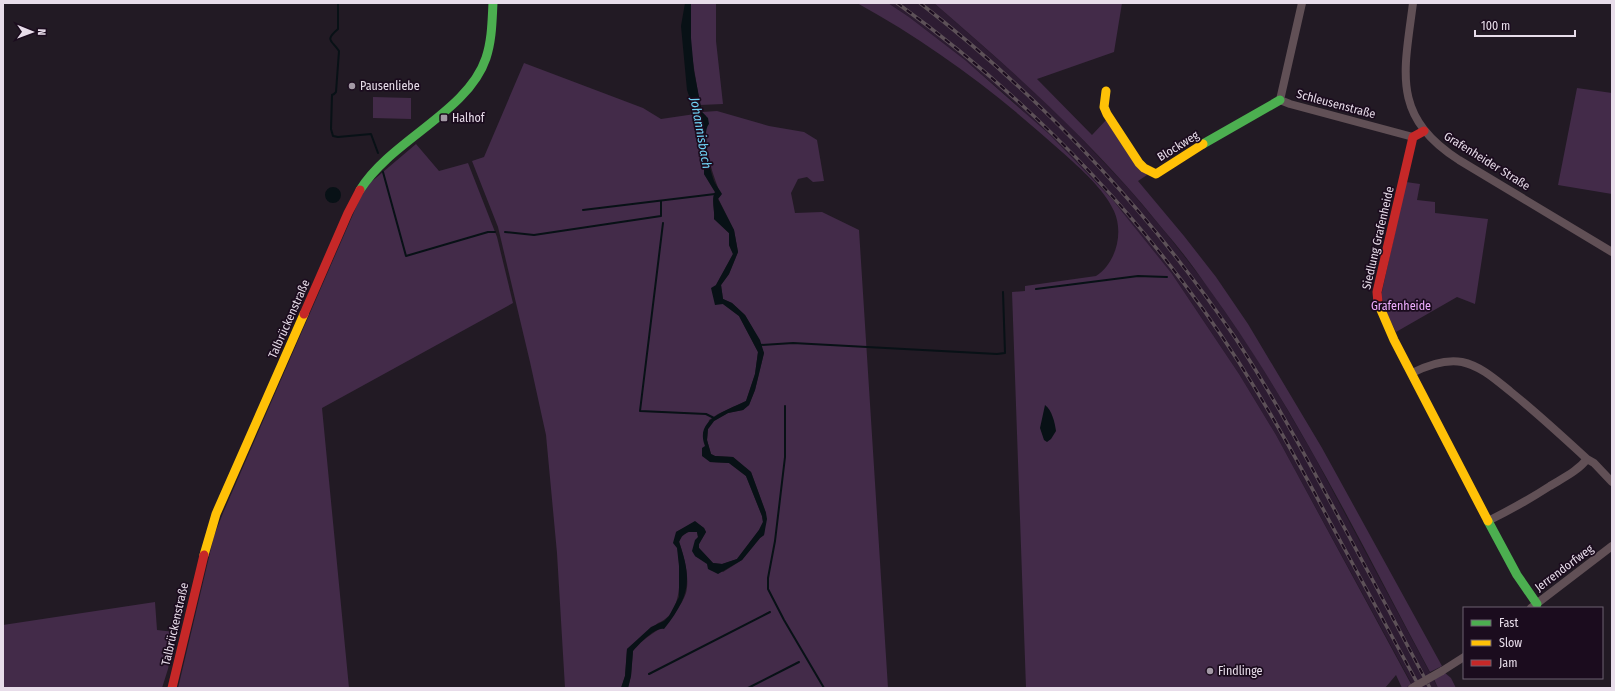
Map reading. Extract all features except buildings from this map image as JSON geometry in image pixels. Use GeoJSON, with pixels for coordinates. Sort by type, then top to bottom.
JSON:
{"type":"FeatureCollection","features":[{"type":"Feature","properties":{"kind":"main road","name":"Talbrückenstraße"},"geometry":{"type":"LineString","coordinates":[[172,688],[207,542],[216,514],[348,213],[356,197],[370,176],[461,96],[473,82],[483,66],[489,46],[493,3]]}},
{"type":"Feature","properties":{"kind":"main road","name":"Blockweg"},"geometry":{"type":"LineString","coordinates":[[1106,91],[1104,107],[1107,114],[1139,163],[1144,168],[1156,174],[1220,133],[1280,100]]}},
{"type":"Feature","properties":{"kind":"main road"},"geometry":{"type":"LineString","coordinates":[[1413,137],[1424,131]]}},
{"type":"Feature","properties":{"kind":"main road","name":"Siedlung Grafenheide"},"geometry":{"type":"LineString","coordinates":[[1413,137],[1377,292],[1377,301],[1380,310],[1488,521],[1534,606]]}},
{"type":"Feature","properties":{"kind":"street","name":"Schleusenstraße"},"geometry":{"type":"LineString","coordinates":[[1302,3],[1280,100],[1413,137]]}},
{"type":"Feature","properties":{"kind":"street","name":"Grafenheider Straße"},"geometry":{"type":"LineString","coordinates":[[1412,3],[1405,66],[1406,85],[1412,109],[1424,131],[1434,143],[1445,151],[1612,252]]}},
{"type":"Feature","properties":{"kind":"street"},"geometry":{"type":"LineString","coordinates":[[1412,373],[1447,362],[1462,362],[1478,368],[1489,374],[1526,403],[1612,482]]}},
{"type":"Feature","properties":{"kind":"street"},"geometry":{"type":"LineString","coordinates":[[1488,521],[1514,508],[1565,477],[1580,467],[1587,459]]}},
{"type":"Feature","properties":{"kind":"street","name":"Jerrendorfweg"},"geometry":{"type":"LineString","coordinates":[[1534,606],[1612,546]]}},
{"type":"Feature","properties":{"kind":"street"},"geometry":{"type":"LineString","coordinates":[[1412,688],[1463,658]]}},
{"type":"Feature","properties":{"kind":"shaded area"},"geometry":{"type":"Polygon","coordinates":[[[888,3],[934,3],[1065,121],[1128,188],[1166,233],[1208,287],[1254,354],[1280,397],[1313,454],[1438,688],[1414,688],[1276,435],[1239,374],[1172,274],[1165,273],[1125,220],[1123,213],[1113,200],[1013,101],[965,60],[909,17],[888,3]]]}},
{"type":"Feature","properties":{"kind":"green space"},"geometry":{"type":"Polygon","coordinates":[[[691,3],[716,3],[716,41],[723,104],[700,105],[691,50],[691,3]]]}},
{"type":"Feature","properties":{"kind":"green space"},"geometry":{"type":"Polygon","coordinates":[[[857,3],[888,3],[909,17],[965,60],[1049,134],[1113,200],[1172,274],[1239,374],[1276,435],[1411,684],[1406,688],[1402,688],[1396,675],[1385,688],[1026,688],[1012,292],[1025,291],[1025,286],[1096,276],[1109,263],[1113,256],[1118,238],[1117,220],[1110,203],[1091,179],[1014,110],[938,53],[857,3]]]}},
{"type":"Feature","properties":{"kind":"green space"},"geometry":{"type":"Polygon","coordinates":[[[934,3],[1122,3],[1114,52],[1037,79],[1092,135],[1108,118],[1147,175],[1138,181],[1216,277],[1248,324],[1322,448],[1442,666],[1430,672],[1301,432],[1247,344],[1188,260],[1143,205],[1069,125],[989,51],[934,3]]]}},
{"type":"Feature","properties":{"kind":"green space"},"geometry":{"type":"Polygon","coordinates":[[[524,63],[643,108],[661,119],[695,114],[704,155],[704,174],[715,192],[713,198],[714,219],[729,233],[729,245],[733,254],[716,285],[723,304],[739,316],[758,352],[755,374],[746,401],[718,414],[709,420],[705,446],[710,462],[729,463],[746,476],[763,522],[759,530],[737,559],[722,564],[713,563],[699,548],[699,544],[706,532],[704,528],[695,522],[676,532],[679,583],[678,596],[674,608],[668,617],[658,623],[627,649],[625,676],[621,688],[565,688],[557,553],[546,435],[498,227],[472,161],[484,157],[524,63]]]}},
{"type":"Feature","properties":{"kind":"green space"},"geometry":{"type":"Polygon","coordinates":[[[1577,88],[1612,93],[1612,194],[1558,185],[1577,88]]]}},
{"type":"Feature","properties":{"kind":"green space"},"geometry":{"type":"Polygon","coordinates":[[[373,97],[411,98],[411,119],[373,118],[373,97]]]}},
{"type":"Feature","properties":{"kind":"green space"},"geometry":{"type":"Polygon","coordinates":[[[717,111],[769,126],[804,132],[817,140],[824,181],[813,182],[807,177],[798,179],[791,193],[795,213],[822,212],[859,230],[888,688],[628,688],[631,676],[633,651],[646,638],[669,622],[686,593],[687,574],[679,541],[682,536],[688,532],[697,532],[698,537],[695,556],[723,572],[742,560],[764,535],[766,513],[751,472],[733,457],[715,456],[711,454],[707,440],[708,429],[714,421],[728,413],[743,410],[749,405],[755,390],[764,353],[745,315],[732,303],[723,299],[721,285],[729,274],[738,252],[734,230],[718,198],[721,195],[715,181],[707,151],[705,135],[706,116],[702,112],[717,111]]]}},
{"type":"Feature","properties":{"kind":"green space"},"geometry":{"type":"Polygon","coordinates":[[[416,144],[439,171],[468,163],[497,237],[513,303],[322,408],[349,688],[178,688],[214,536],[361,196],[370,183],[416,144]]]}},
{"type":"Feature","properties":{"kind":"green space","name":"Grafenheide"},"geometry":{"type":"Polygon","coordinates":[[[1406,182],[1420,184],[1417,200],[1435,202],[1435,213],[1488,219],[1475,304],[1457,297],[1396,332],[1385,310],[1381,296],[1406,182]]]}},
{"type":"Feature","properties":{"kind":"green space"},"geometry":{"type":"Polygon","coordinates":[[[155,602],[157,630],[175,632],[168,669],[162,688],[3,688],[3,625],[155,602]]]}},
{"type":"Feature","properties":{"kind":"green space"},"geometry":{"type":"Polygon","coordinates":[[[1445,673],[1451,678],[1456,688],[1438,688],[1434,679],[1445,673]]]}},
{"type":"Feature","properties":{"kind":"water","name":"Johannisbach"},"geometry":{"type":"Polygon","coordinates":[[[685,3],[691,4],[691,38],[694,71],[702,112],[708,118],[709,124],[706,135],[706,144],[709,162],[715,183],[722,194],[718,199],[734,230],[738,252],[729,274],[721,285],[723,299],[732,303],[745,315],[760,340],[764,353],[755,390],[749,405],[743,410],[728,413],[714,421],[708,429],[707,440],[711,454],[715,456],[733,457],[751,472],[767,519],[764,535],[742,560],[718,574],[708,569],[707,564],[695,556],[692,551],[695,540],[698,537],[697,532],[688,532],[682,536],[679,542],[687,578],[683,598],[679,607],[664,629],[660,629],[652,633],[633,651],[631,676],[628,688],[621,688],[625,676],[627,649],[651,627],[664,621],[669,616],[679,597],[679,566],[677,548],[673,543],[676,532],[695,521],[704,528],[706,532],[699,544],[699,548],[713,563],[722,564],[737,559],[759,530],[763,522],[746,476],[729,463],[710,462],[702,456],[702,448],[705,446],[703,437],[704,429],[708,422],[722,412],[746,401],[755,374],[758,352],[739,316],[723,304],[715,305],[711,288],[716,285],[733,254],[729,245],[729,233],[714,219],[713,198],[715,192],[704,174],[704,155],[695,114],[687,90],[681,26],[685,3]]]}},
{"type":"Feature","properties":{"kind":"water"},"geometry":{"type":"Polygon","coordinates":[[[333,187],[340,192],[341,195],[336,202],[333,203],[326,198],[325,195],[330,188],[333,187]]]}},
{"type":"Feature","properties":{"kind":"water"},"geometry":{"type":"Polygon","coordinates":[[[1045,405],[1051,413],[1056,431],[1047,442],[1044,440],[1040,428],[1045,405]]]}},
{"type":"Feature","properties":{"kind":"waterway"},"geometry":{"type":"LineString","coordinates":[[338,3],[338,29],[330,38],[339,51],[336,92],[332,95],[331,129],[333,136],[338,137],[371,134],[378,153]]}},
{"type":"Feature","properties":{"kind":"waterway"},"geometry":{"type":"LineString","coordinates":[[383,172],[406,256],[488,232],[495,232]]}},
{"type":"Feature","properties":{"kind":"waterway"},"geometry":{"type":"LineString","coordinates":[[583,210],[715,194]]}},
{"type":"Feature","properties":{"kind":"waterway"},"geometry":{"type":"LineString","coordinates":[[505,232],[534,235],[661,216],[661,201]]}},
{"type":"Feature","properties":{"kind":"waterway"},"geometry":{"type":"LineString","coordinates":[[663,223],[640,411],[706,414],[714,418]]}},
{"type":"Feature","properties":{"kind":"waterway"},"geometry":{"type":"LineString","coordinates":[[1036,289],[1138,276],[1167,277]]}},
{"type":"Feature","properties":{"kind":"waterway"},"geometry":{"type":"LineString","coordinates":[[760,345],[793,343],[997,354],[1005,353],[1003,292]]}},
{"type":"Feature","properties":{"kind":"waterway"},"geometry":{"type":"LineString","coordinates":[[785,406],[785,457],[775,541],[768,578],[768,589],[784,620],[824,688]]}},
{"type":"Feature","properties":{"kind":"waterway"},"geometry":{"type":"LineString","coordinates":[[649,674],[770,612]]}},
{"type":"Feature","properties":{"kind":"waterway"},"geometry":{"type":"LineString","coordinates":[[748,688],[799,662]]}},
{"type":"Feature","properties":{"kind":"railway"},"geometry":{"type":"LineString","coordinates":[[897,3],[941,36],[1024,107],[1101,184],[1172,268],[1222,337],[1271,415],[1420,688]]}},
{"type":"Feature","properties":{"kind":"railway"},"geometry":{"type":"LineString","coordinates":[[920,3],[965,39],[1050,116],[1090,157],[1128,200],[1200,289],[1234,336],[1288,425],[1430,688]]}},
{"type":"Feature","properties":{"kind":"traffic: fast"},"geometry":{"type":"LineString","coordinates":[[360,190],[374,172],[390,156],[446,110],[463,94],[477,77],[488,51],[493,3]]}},
{"type":"Feature","properties":{"kind":"traffic: fast"},"geometry":{"type":"LineString","coordinates":[[1203,144],[1280,100]]}},
{"type":"Feature","properties":{"kind":"traffic: fast"},"geometry":{"type":"LineString","coordinates":[[1488,521],[1517,575],[1537,604]]}},
{"type":"Feature","properties":{"kind":"traffic: slow"},"geometry":{"type":"LineString","coordinates":[[1106,91],[1104,107],[1107,114],[1139,163],[1144,168],[1156,174],[1203,144]]}},
{"type":"Feature","properties":{"kind":"traffic: slow"},"geometry":{"type":"LineString","coordinates":[[1378,303],[1394,340],[1488,521]]}},
{"type":"Feature","properties":{"kind":"traffic: slow"},"geometry":{"type":"LineString","coordinates":[[204,555],[216,514],[304,314]]}},
{"type":"Feature","properties":{"kind":"traffic: jam"},"geometry":{"type":"LineString","coordinates":[[1378,303],[1377,292],[1413,137],[1424,131]]}},
{"type":"Feature","properties":{"kind":"traffic: jam"},"geometry":{"type":"LineString","coordinates":[[304,314],[348,213],[360,190]]}},
{"type":"Feature","properties":{"kind":"traffic: jam"},"geometry":{"type":"LineString","coordinates":[[172,688],[204,555]]}},
{"type":"Feature","properties":{"kind":"place","name":"Pausenliebe"},"geometry":{"type":"Point","coordinates":[352,86]}},
{"type":"Feature","properties":{"kind":"place","name":"Halhof"},"geometry":{"type":"Point","coordinates":[444,118]}},
{"type":"Feature","properties":{"kind":"place","name":"Findlinge"},"geometry":{"type":"Point","coordinates":[1210,671]}}]}
